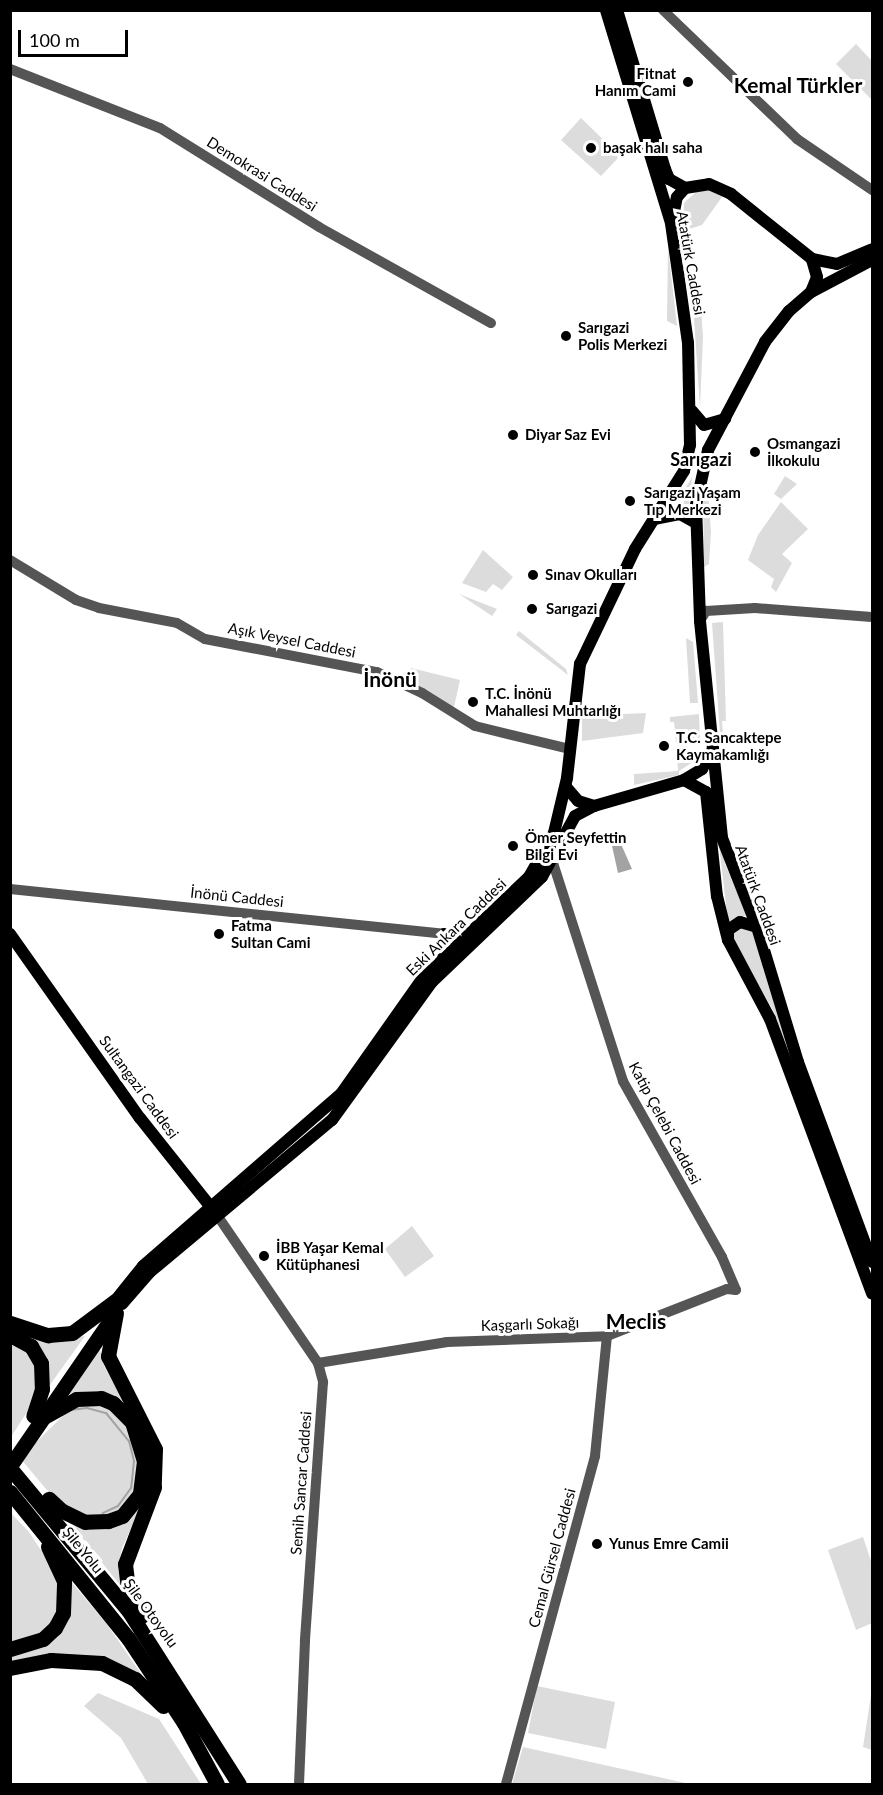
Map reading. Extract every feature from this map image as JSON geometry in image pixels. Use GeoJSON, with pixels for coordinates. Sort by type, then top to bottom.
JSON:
{"type":"FeatureCollection","features":[{"type":"Feature","properties":{"kind":"highway"},"geometry":{"type":"LineString","coordinates":[[10,1323],[48,1335],[72,1333],[116,1307]]}},
{"type":"Feature","properties":{"kind":"highway"},"geometry":{"type":"LineString","coordinates":[[10,1451],[38,1417],[116,1307]]}},
{"type":"Feature","properties":{"kind":"highway"},"geometry":{"type":"LineString","coordinates":[[116,1307],[108,1356],[150,1434],[156,1466],[154,1487],[125,1564],[134,1604],[159,1655]]}},
{"type":"Feature","properties":{"kind":"highway"},"geometry":{"type":"LineString","coordinates":[[10,1335],[31,1346],[41,1363],[42,1389],[38,1417],[12,1469]]}},
{"type":"Feature","properties":{"kind":"highway"},"geometry":{"type":"LineString","coordinates":[[27,1486],[74,1518],[96,1523],[122,1516],[133,1507],[142,1486],[144,1461],[138,1434],[113,1403],[101,1398],[76,1399],[38,1417]]}},
{"type":"Feature","properties":{"kind":"highway","name":"Şile Otoyolu"},"geometry":{"type":"LineString","coordinates":[[12,1469],[95,1567],[159,1655],[239,1785]]}},
{"type":"Feature","properties":{"kind":"highway","name":"Şile Yolu"},"geometry":{"type":"LineString","coordinates":[[10,1492],[34,1517],[103,1605],[184,1723]]}},
{"type":"Feature","properties":{"kind":"highway"},"geometry":{"type":"LineString","coordinates":[[10,1649],[43,1639],[55,1628],[63,1613],[64,1581],[34,1517]]}},
{"type":"Feature","properties":{"kind":"highway"},"geometry":{"type":"LineString","coordinates":[[10,1668],[51,1660],[102,1663],[135,1679],[184,1723],[217,1785]]}},
{"type":"Feature","properties":{"kind":"main road","name":"Atatürk Caddesi"},"geometry":{"type":"LineString","coordinates":[[606,10],[671,223],[688,343],[690,407],[688,460],[654,519]]}},
{"type":"Feature","properties":{"kind":"main road","name":"Atatürk Caddesi"},"geometry":{"type":"LineString","coordinates":[[617,10],[664,169],[669,179],[685,188]]}},
{"type":"Feature","properties":{"kind":"main road"},"geometry":{"type":"LineString","coordinates":[[671,223],[677,197],[685,188],[709,184],[731,194],[812,259],[837,264],[873,249]]}},
{"type":"Feature","properties":{"kind":"main road"},"geometry":{"type":"LineString","coordinates":[[811,292],[817,277],[812,259]]}},
{"type":"Feature","properties":{"kind":"main road","name":"Atatürk Caddesi"},"geometry":{"type":"LineString","coordinates":[[873,260],[811,292],[789,311],[765,342],[703,467],[696,523],[700,621],[722,838],[757,927],[798,1062],[873,1262]]}},
{"type":"Feature","properties":{"kind":"main road"},"geometry":{"type":"LineString","coordinates":[[690,407],[704,425],[725,419]]}},
{"type":"Feature","properties":{"kind":"main road"},"geometry":{"type":"LineString","coordinates":[[654,519],[680,514],[696,523]]}},
{"type":"Feature","properties":{"kind":"main road","name":"Eski Ankara Caddesi"},"geometry":{"type":"LineString","coordinates":[[116,1307],[213,1210],[341,1094],[425,975],[538,864],[554,833],[566,787],[580,664],[624,570],[654,519]]}},
{"type":"Feature","properties":{"kind":"main road"},"geometry":{"type":"LineString","coordinates":[[566,787],[578,801],[594,806],[684,780],[702,769],[714,743]]}},
{"type":"Feature","properties":{"kind":"main road","name":"Atatürk Caddesi"},"geometry":{"type":"LineString","coordinates":[[684,780],[701,787],[709,804],[717,896],[728,940],[770,1019],[873,1294]]}},
{"type":"Feature","properties":{"kind":"main road","name":"Eski Ankara Caddesi"},"geometry":{"type":"LineString","coordinates":[[213,1210],[332,1120],[432,982],[542,877],[574,816],[594,806]]}},
{"type":"Feature","properties":{"kind":"main road"},"geometry":{"type":"LineString","coordinates":[[728,940],[728,930],[740,922],[757,927]]}},
{"type":"Feature","properties":{"kind":"main road","name":"Sultangazi Caddesi"},"geometry":{"type":"LineString","coordinates":[[10,934],[47,983],[140,1118],[213,1210]]}},
{"type":"Feature","properties":{"kind":"main road"},"geometry":{"type":"LineString","coordinates":[[406,1016],[423,985],[454,953],[457,944],[444,934]]}},
{"type":"Feature","properties":{"kind":"main road","name":"Sultangazi Caddesi"},"geometry":{"type":"LineString","coordinates":[[10,943],[40,981],[47,983]]}},
{"type":"Feature","properties":{"kind":"street"},"geometry":{"type":"LineString","coordinates":[[663,10],[797,139],[873,190]]}},
{"type":"Feature","properties":{"kind":"street","name":"Demokrasi Caddesi"},"geometry":{"type":"LineString","coordinates":[[10,69],[160,128],[319,227],[490,323]]}},
{"type":"Feature","properties":{"kind":"street","name":"Aşık Veysel Caddesi"},"geometry":{"type":"LineString","coordinates":[[10,560],[76,600],[99,608],[177,623],[205,639],[377,672],[422,693],[476,726],[569,749]]}},
{"type":"Feature","properties":{"kind":"street"},"geometry":{"type":"LineString","coordinates":[[700,621],[706,611],[756,608],[873,617]]}},
{"type":"Feature","properties":{"kind":"street","name":"Katip Çelebi Caddesi"},"geometry":{"type":"LineString","coordinates":[[552,860],[623,1081],[722,1257],[736,1290]]}},
{"type":"Feature","properties":{"kind":"street","name":"İnönü Caddesi"},"geometry":{"type":"LineString","coordinates":[[10,889],[444,934]]}},
{"type":"Feature","properties":{"kind":"street","name":"Semih Sancar Caddesi"},"geometry":{"type":"LineString","coordinates":[[213,1210],[318,1363],[323,1382],[305,1641],[300,1785]]}},
{"type":"Feature","properties":{"kind":"street","name":"Kaşgarlı Sokağı"},"geometry":{"type":"LineString","coordinates":[[318,1363],[447,1342],[607,1336],[727,1289],[736,1290]]}},
{"type":"Feature","properties":{"kind":"street","name":"Cemal Gürsel Caddesi"},"geometry":{"type":"LineString","coordinates":[[506,1785],[595,1456],[607,1336]]}},
{"type":"Feature","properties":{"kind":"shaded area"},"geometry":{"type":"Polygon","coordinates":[[[856,44],[872,61],[872,100],[836,64],[856,44]]]}},
{"type":"Feature","properties":{"kind":"shaded area","name":"başak halı saha"},"geometry":{"type":"Polygon","coordinates":[[[581,118],[620,156],[601,176],[561,140],[581,118]]]}},
{"type":"Feature","properties":{"kind":"shaded area"},"geometry":{"type":"Polygon","coordinates":[[[698,190],[710,191],[722,197],[702,225],[683,231],[684,203],[698,190]]]}},
{"type":"Feature","properties":{"kind":"shaded area"},"geometry":{"type":"Polygon","coordinates":[[[668,248],[677,326],[667,321],[668,248]]]}},
{"type":"Feature","properties":{"kind":"shaded area"},"geometry":{"type":"Polygon","coordinates":[[[692,288],[700,293],[703,337],[700,408],[692,288]]]}},
{"type":"Feature","properties":{"kind":"shaded area"},"geometry":{"type":"Polygon","coordinates":[[[785,476],[797,484],[781,499],[774,494],[785,476]]]}},
{"type":"Feature","properties":{"kind":"shaded area"},"geometry":{"type":"Polygon","coordinates":[[[692,477],[690,497],[689,508],[677,503],[692,477]]]}},
{"type":"Feature","properties":{"kind":"shaded area"},"geometry":{"type":"Polygon","coordinates":[[[703,493],[708,493],[711,532],[709,564],[704,567],[703,493]]]}},
{"type":"Feature","properties":{"kind":"shaded area"},"geometry":{"type":"Polygon","coordinates":[[[781,502],[808,529],[782,554],[792,563],[776,592],[771,587],[774,579],[748,560],[758,535],[781,502]]]}},
{"type":"Feature","properties":{"kind":"shaded area"},"geometry":{"type":"Polygon","coordinates":[[[483,550],[513,577],[502,590],[493,584],[486,592],[462,583],[483,550]]]}},
{"type":"Feature","properties":{"kind":"shaded area"},"geometry":{"type":"Polygon","coordinates":[[[459,594],[497,609],[492,616],[459,594]]]}},
{"type":"Feature","properties":{"kind":"shaded area"},"geometry":{"type":"Polygon","coordinates":[[[723,622],[726,721],[722,721],[725,761],[722,761],[712,623],[723,622]]]}},
{"type":"Feature","properties":{"kind":"shaded area"},"geometry":{"type":"Polygon","coordinates":[[[519,631],[566,669],[568,675],[516,635],[519,631]]]}},
{"type":"Feature","properties":{"kind":"shaded area"},"geometry":{"type":"Polygon","coordinates":[[[686,638],[693,642],[698,703],[690,703],[686,638]]]}},
{"type":"Feature","properties":{"kind":"shaded area"},"geometry":{"type":"Polygon","coordinates":[[[411,668],[460,680],[454,707],[406,681],[411,668]]]}},
{"type":"Feature","properties":{"kind":"shaded area"},"geometry":{"type":"Polygon","coordinates":[[[646,713],[643,733],[582,741],[582,716],[646,713]]]}},
{"type":"Feature","properties":{"kind":"shaded area"},"geometry":{"type":"Polygon","coordinates":[[[699,714],[700,740],[676,743],[674,722],[670,722],[670,717],[699,714]]]}},
{"type":"Feature","properties":{"kind":"shaded area"},"geometry":{"type":"Polygon","coordinates":[[[700,752],[696,760],[679,771],[679,775],[634,785],[634,774],[678,771],[677,754],[700,752]]]}},
{"type":"Feature","properties":{"kind":"shaded area"},"geometry":{"type":"Polygon","coordinates":[[[713,793],[725,864],[747,915],[728,922],[713,793]]]}},
{"type":"Feature","properties":{"kind":"shaded area"},"geometry":{"type":"Polygon","coordinates":[[[621,844],[632,869],[618,873],[612,846],[621,844]]]}},
{"type":"Feature","properties":{"kind":"shaded area"},"geometry":{"type":"Polygon","coordinates":[[[746,927],[754,931],[775,1006],[872,1283],[773,1010],[732,939],[733,933],[746,927]]]}},
{"type":"Feature","properties":{"kind":"shaded area"},"geometry":{"type":"Polygon","coordinates":[[[412,1226],[434,1256],[405,1277],[385,1249],[412,1226]]]}},
{"type":"Feature","properties":{"kind":"shaded area"},"geometry":{"type":"Polygon","coordinates":[[[85,1336],[47,1389],[30,1339],[50,1342],[85,1336]]]}},
{"type":"Feature","properties":{"kind":"shaded area"},"geometry":{"type":"Polygon","coordinates":[[[11,1340],[31,1354],[39,1377],[27,1412],[11,1437],[11,1340]]]}},
{"type":"Feature","properties":{"kind":"shaded area"},"geometry":{"type":"Polygon","coordinates":[[[99,1345],[104,1366],[124,1401],[57,1403],[99,1345]]]}},
{"type":"Feature","properties":{"kind":"shaded area"},"geometry":{"type":"Polygon","coordinates":[[[87,1403],[107,1407],[124,1421],[138,1466],[134,1493],[120,1511],[99,1518],[74,1512],[46,1489],[20,1458],[73,1406],[87,1403]]]}},
{"type":"Feature","properties":{"kind":"shaded area"},"geometry":{"type":"Polygon","coordinates":[[[142,1504],[122,1548],[118,1570],[124,1590],[67,1519],[88,1528],[142,1504]]]}},
{"type":"Feature","properties":{"kind":"shaded area"},"geometry":{"type":"Polygon","coordinates":[[[10,1512],[29,1532],[56,1573],[60,1588],[55,1618],[38,1637],[10,1643],[10,1512]]]}},
{"type":"Feature","properties":{"kind":"shaded area"},"geometry":{"type":"Polygon","coordinates":[[[863,1537],[872,1564],[872,1623],[856,1630],[828,1550],[863,1537]]]}},
{"type":"Feature","properties":{"kind":"shaded area"},"geometry":{"type":"Polygon","coordinates":[[[68,1578],[106,1623],[144,1678],[110,1662],[11,1663],[11,1654],[47,1643],[68,1578]]]}},
{"type":"Feature","properties":{"kind":"shaded area"},"geometry":{"type":"Polygon","coordinates":[[[537,1686],[615,1702],[606,1749],[528,1733],[537,1686]]]}},
{"type":"Feature","properties":{"kind":"shaded area"},"geometry":{"type":"Polygon","coordinates":[[[872,1689],[872,1750],[863,1747],[872,1689]]]}},
{"type":"Feature","properties":{"kind":"shaded area"},"geometry":{"type":"Polygon","coordinates":[[[98,1693],[159,1719],[201,1784],[148,1784],[121,1738],[84,1706],[98,1693]]]}},
{"type":"Feature","properties":{"kind":"shaded area"},"geometry":{"type":"Polygon","coordinates":[[[523,1747],[690,1784],[512,1784],[523,1747]]]}},
{"type":"Feature","properties":{"kind":"waterway"},"geometry":{"type":"LineString","coordinates":[[70,1410],[87,1408],[106,1413],[129,1441],[134,1461],[131,1488],[118,1506],[103,1513]]}},
{"type":"Feature","properties":{"kind":"place","name":"Fitnat Hanım Cami"},"geometry":{"type":"Point","coordinates":[688,82]}},
{"type":"Feature","properties":{"kind":"place","name":"başak halı saha"},"geometry":{"type":"Point","coordinates":[591,148]}},
{"type":"Feature","properties":{"kind":"place","name":"Sarıgazi Polis Merkezi"},"geometry":{"type":"Point","coordinates":[566,336]}},
{"type":"Feature","properties":{"kind":"place","name":"Diyar Saz Evi"},"geometry":{"type":"Point","coordinates":[513,435]}},
{"type":"Feature","properties":{"kind":"place","name":"Osmangazi İlkokulu"},"geometry":{"type":"Point","coordinates":[755,452]}},
{"type":"Feature","properties":{"kind":"place","name":"Sarıgazi Yaşam Tıp Merkezi"},"geometry":{"type":"Point","coordinates":[630,501]}},
{"type":"Feature","properties":{"kind":"place","name":"Sınav Okulları"},"geometry":{"type":"Point","coordinates":[533,575]}},
{"type":"Feature","properties":{"kind":"place","name":"Sarıgazi"},"geometry":{"type":"Point","coordinates":[532,609]}},
{"type":"Feature","properties":{"kind":"place","name":"T.C. İnönü Mahallesi Muhtarlığı"},"geometry":{"type":"Point","coordinates":[473,702]}},
{"type":"Feature","properties":{"kind":"place","name":"T.C. Sancaktepe Kaymakamlığı"},"geometry":{"type":"Point","coordinates":[664,746]}},
{"type":"Feature","properties":{"kind":"place","name":"Ömer Seyfettin Bilgi Evi"},"geometry":{"type":"Point","coordinates":[513,846]}},
{"type":"Feature","properties":{"kind":"place","name":"Fatma Sultan Cami"},"geometry":{"type":"Point","coordinates":[219,934]}},
{"type":"Feature","properties":{"kind":"place","name":"İBB Yaşar Kemal Kütüphanesi"},"geometry":{"type":"Point","coordinates":[264,1256]}},
{"type":"Feature","properties":{"kind":"place","name":"Yunus Emre Camii"},"geometry":{"type":"Point","coordinates":[597,1544]}},
{"type":"Feature","properties":{"kind":"district","name":"Kemal Türkler"},"geometry":{"type":"Point","coordinates":[798,85]}},
{"type":"Feature","properties":{"kind":"district","name":"Sarıgazi"},"geometry":{"type":"Point","coordinates":[701,459]}},
{"type":"Feature","properties":{"kind":"district","name":"İnönü"},"geometry":{"type":"Point","coordinates":[390,679]}},
{"type":"Feature","properties":{"kind":"district","name":"Meclis"},"geometry":{"type":"Point","coordinates":[636,1321]}}]}
